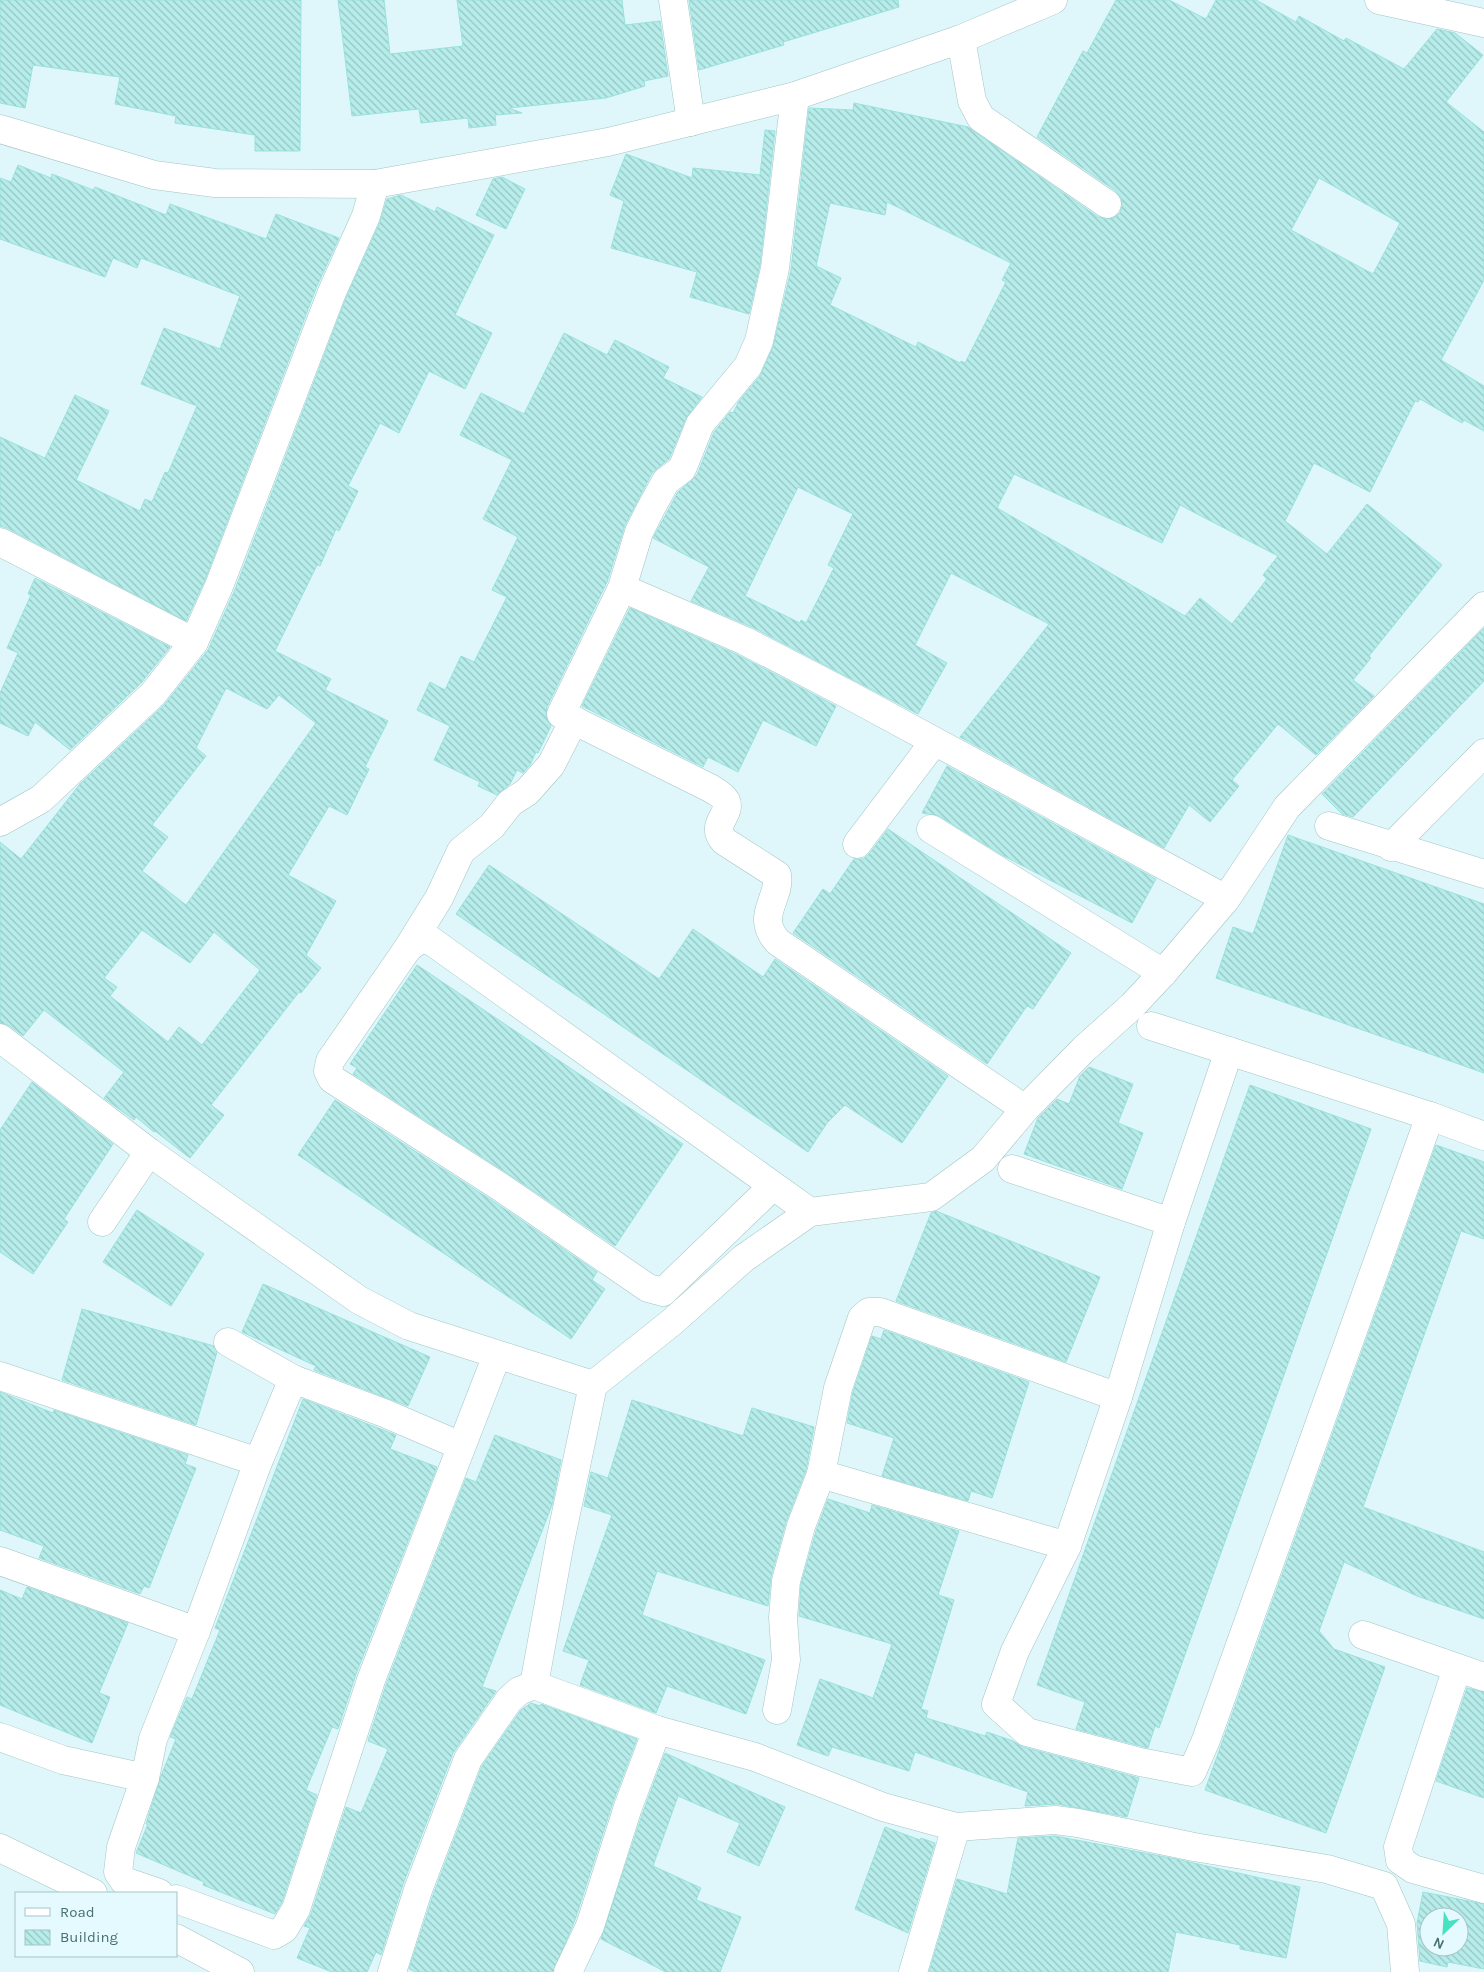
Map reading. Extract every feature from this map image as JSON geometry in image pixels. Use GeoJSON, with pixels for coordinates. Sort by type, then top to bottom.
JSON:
{"type":"FeatureCollection","features":[{"type":"Feature","properties":{"kind":"street"},"geometry":{"type":"LineString","coordinates":[[673,0],[691,122]]}},
{"type":"Feature","properties":{"kind":"street"},"geometry":{"type":"LineString","coordinates":[[0,130],[154,175],[215,182],[374,184],[608,142],[796,96],[961,39],[1053,0]]}},
{"type":"Feature","properties":{"kind":"street"},"geometry":{"type":"LineString","coordinates":[[1380,0],[1484,23]]}},
{"type":"Feature","properties":{"kind":"street"},"geometry":{"type":"LineString","coordinates":[[961,39],[972,100],[981,118],[1107,204]]}},
{"type":"Feature","properties":{"kind":"street"},"geometry":{"type":"LineString","coordinates":[[796,96],[777,259],[759,341],[748,366],[700,424],[682,469],[666,481],[639,532],[622,588],[561,714],[710,788],[725,799],[727,803],[718,829],[718,835],[724,841],[777,875],[778,881],[768,914],[771,934],[778,942],[1025,1108]]}},
{"type":"Feature","properties":{"kind":"street"},"geometry":{"type":"LineString","coordinates":[[0,822],[41,799],[153,694],[194,642],[219,586],[332,292],[366,216],[374,184]]}},
{"type":"Feature","properties":{"kind":"street"},"geometry":{"type":"LineString","coordinates":[[0,542],[194,642]]}},
{"type":"Feature","properties":{"kind":"street"},"geometry":{"type":"LineString","coordinates":[[622,588],[745,641],[1226,899]]}},
{"type":"Feature","properties":{"kind":"street"},"geometry":{"type":"LineString","coordinates":[[534,1685],[560,1542],[593,1385],[672,1322],[744,1258],[810,1212],[931,1197],[983,1159],[1025,1108],[1084,1048],[1132,1006],[1163,973],[1226,899],[1287,807],[1484,606]]}},
{"type":"Feature","properties":{"kind":"street"},"geometry":{"type":"LineString","coordinates":[[574,720],[551,765],[527,792],[510,803],[492,826],[461,851],[439,898],[408,948],[330,1061],[328,1071],[332,1078],[502,1188],[648,1288],[662,1292],[773,1186]]}},
{"type":"Feature","properties":{"kind":"street"},"geometry":{"type":"LineString","coordinates":[[857,844],[934,742]]}},
{"type":"Feature","properties":{"kind":"street"},"geometry":{"type":"LineString","coordinates":[[1391,847],[1484,753]]}},
{"type":"Feature","properties":{"kind":"street"},"geometry":{"type":"LineString","coordinates":[[1329,826],[1391,847],[1484,874]]}},
{"type":"Feature","properties":{"kind":"street"},"geometry":{"type":"LineString","coordinates":[[931,829],[1163,973]]}},
{"type":"Feature","properties":{"kind":"street"},"geometry":{"type":"LineString","coordinates":[[408,948],[419,940],[430,940],[810,1212]]}},
{"type":"Feature","properties":{"kind":"street"},"geometry":{"type":"LineString","coordinates":[[1151,1026],[1430,1116],[1484,1136]]}},
{"type":"Feature","properties":{"kind":"street"},"geometry":{"type":"LineString","coordinates":[[3,1045],[148,1152],[359,1300],[409,1326],[593,1385]]}},
{"type":"Feature","properties":{"kind":"street"},"geometry":{"type":"LineString","coordinates":[[1229,1051],[1171,1222],[1118,1397],[1066,1546],[1014,1651],[996,1704],[1027,1732],[1140,1762],[1192,1772],[1206,1740],[1430,1116]]}},
{"type":"Feature","properties":{"kind":"street"},"geometry":{"type":"LineString","coordinates":[[102,1222],[148,1152]]}},
{"type":"Feature","properties":{"kind":"street"},"geometry":{"type":"LineString","coordinates":[[1012,1169],[1171,1222]]}},
{"type":"Feature","properties":{"kind":"street"},"geometry":{"type":"LineString","coordinates":[[777,1710],[786,1660],[783,1618],[786,1581],[801,1526],[821,1474],[838,1388],[862,1318],[869,1312],[880,1312],[1118,1397]]}},
{"type":"Feature","properties":{"kind":"street"},"geometry":{"type":"LineString","coordinates":[[228,1342],[293,1379],[384,1413],[461,1446]]}},
{"type":"Feature","properties":{"kind":"street"},"geometry":{"type":"LineString","coordinates":[[178,1900],[274,1935],[284,1929],[296,1909],[371,1680],[497,1355]]}},
{"type":"Feature","properties":{"kind":"street"},"geometry":{"type":"LineString","coordinates":[[0,1376],[258,1462]]}},
{"type":"Feature","properties":{"kind":"street"},"geometry":{"type":"LineString","coordinates":[[156,1892],[124,1880],[118,1872],[121,1847],[145,1778],[153,1739],[196,1631],[258,1462],[293,1379]]}},
{"type":"Feature","properties":{"kind":"street"},"geometry":{"type":"LineString","coordinates":[[821,1474],[1066,1546]]}},
{"type":"Feature","properties":{"kind":"street"},"geometry":{"type":"LineString","coordinates":[[0,1561],[196,1631]]}},
{"type":"Feature","properties":{"kind":"street"},"geometry":{"type":"LineString","coordinates":[[1363,1634],[1484,1677]]}},
{"type":"Feature","properties":{"kind":"street"},"geometry":{"type":"LineString","coordinates":[[1457,1668],[1398,1847],[1400,1860],[1413,1869],[1484,1889]]}},
{"type":"Feature","properties":{"kind":"street"},"geometry":{"type":"LineString","coordinates":[[392,1972],[418,1890],[468,1759],[509,1700],[519,1691],[534,1685],[657,1730],[755,1757],[883,1807],[956,1827],[1055,1820],[1078,1823],[1194,1847],[1327,1869],[1384,1886],[1401,1924],[1405,1972]]}},
{"type":"Feature","properties":{"kind":"street"},"geometry":{"type":"LineString","coordinates":[[568,1972],[590,1926],[628,1807],[657,1730]]}},
{"type":"Feature","properties":{"kind":"street"},"geometry":{"type":"LineString","coordinates":[[0,1737],[63,1760],[145,1778]]}},
{"type":"Feature","properties":{"kind":"street"},"geometry":{"type":"LineString","coordinates":[[913,1972],[956,1827]]}},
{"type":"Feature","properties":{"kind":"street"},"geometry":{"type":"LineString","coordinates":[[0,1848],[91,1892]]}},
{"type":"Feature","properties":{"kind":"street"},"geometry":{"type":"LineString","coordinates":[[178,1939],[240,1972]]}},
{"type":"Feature","properties":{"kind":"building"},"geometry":{"type":"Polygon","coordinates":[[[0,0],[301,0],[300,151],[255,151],[255,135],[175,123],[176,116],[115,104],[120,77],[33,65],[25,108],[0,103],[0,0]]]}},
{"type":"Feature","properties":{"kind":"building"},"geometry":{"type":"Polygon","coordinates":[[[338,0],[384,0],[390,54],[463,46],[457,0],[622,0],[625,25],[660,21],[668,76],[644,81],[645,86],[606,98],[509,108],[522,113],[495,115],[496,125],[469,128],[468,118],[421,123],[419,109],[352,116],[338,0]]]}},
{"type":"Feature","properties":{"kind":"building"},"geometry":{"type":"Polygon","coordinates":[[[689,0],[898,0],[899,7],[783,42],[784,45],[699,70],[689,0]]]}},
{"type":"Feature","properties":{"kind":"building"},"geometry":{"type":"Polygon","coordinates":[[[1116,0],[1169,0],[1206,19],[1216,0],[1256,0],[1296,22],[1299,16],[1344,41],[1346,38],[1404,69],[1437,29],[1455,33],[1483,55],[1446,102],[1484,132],[1484,280],[1441,360],[1484,386],[1484,431],[1464,420],[1462,423],[1420,399],[1418,402],[1415,401],[1370,492],[1314,463],[1285,521],[1327,554],[1367,504],[1442,565],[1369,656],[1371,658],[1353,680],[1374,696],[1316,755],[1278,724],[1232,780],[1239,786],[1210,822],[1189,805],[1164,848],[960,737],[1049,624],[951,573],[915,645],[947,663],[918,714],[752,627],[691,601],[709,567],[653,538],[678,492],[697,475],[714,432],[730,412],[733,413],[739,401],[760,376],[773,347],[791,270],[809,108],[853,110],[854,103],[968,127],[1098,217],[1105,219],[1113,218],[1120,213],[1122,206],[1121,198],[1116,191],[1037,137],[1083,51],[1087,53],[1116,0]],[[1319,178],[1291,230],[1373,274],[1400,223],[1319,178]],[[887,202],[885,215],[830,203],[816,266],[841,278],[830,305],[916,347],[918,342],[960,363],[961,361],[965,363],[1006,282],[1002,280],[1011,263],[887,202]],[[1014,474],[997,508],[1185,616],[1200,598],[1232,624],[1267,579],[1263,575],[1278,556],[1180,505],[1162,543],[1014,474]],[[798,487],[745,596],[800,623],[801,620],[806,623],[834,568],[828,565],[853,514],[798,487]]]}},
{"type":"Feature","properties":{"kind":"building"},"geometry":{"type":"Polygon","coordinates":[[[765,130],[775,131],[760,265],[749,314],[690,297],[697,272],[611,248],[624,201],[610,195],[626,154],[692,178],[693,168],[760,175],[765,130]]]}},
{"type":"Feature","properties":{"kind":"building"},"geometry":{"type":"Polygon","coordinates":[[[18,165],[51,178],[52,174],[93,190],[95,187],[166,215],[170,204],[266,239],[276,214],[339,238],[317,286],[205,580],[186,621],[0,526],[0,437],[45,458],[75,395],[109,411],[76,480],[140,511],[145,499],[152,502],[165,472],[168,473],[197,406],[141,384],[164,328],[220,349],[240,296],[141,258],[137,268],[113,258],[105,277],[0,239],[0,178],[11,182],[18,165]]]}},
{"type":"Feature","properties":{"kind":"building"},"geometry":{"type":"Polygon","coordinates":[[[502,177],[525,189],[506,229],[476,215],[493,179],[502,177]]]}},
{"type":"Feature","properties":{"kind":"building"},"geometry":{"type":"Polygon","coordinates":[[[401,195],[435,212],[437,207],[494,235],[455,315],[492,333],[465,389],[429,371],[399,433],[380,423],[348,486],[358,491],[339,531],[336,529],[320,566],[317,565],[275,651],[331,679],[325,690],[388,721],[365,767],[369,769],[347,815],[329,806],[288,875],[336,901],[306,955],[321,968],[301,993],[299,992],[211,1105],[224,1115],[190,1158],[136,1117],[134,1120],[104,1098],[124,1072],[44,1010],[23,1036],[10,1026],[0,1023],[0,842],[21,859],[80,784],[164,705],[208,650],[234,592],[346,298],[380,222],[387,199],[401,195]],[[226,688],[196,748],[206,756],[152,825],[168,837],[142,871],[186,905],[316,723],[279,695],[267,709],[226,688]],[[142,930],[104,978],[117,987],[110,996],[168,1042],[179,1027],[202,1045],[260,970],[214,932],[190,963],[142,930]]]}},
{"type":"Feature","properties":{"kind":"building"},"geometry":{"type":"Polygon","coordinates":[[[564,333],[607,355],[615,340],[669,367],[663,378],[702,397],[686,418],[669,459],[652,473],[625,525],[607,582],[547,707],[546,716],[551,726],[538,753],[536,752],[530,765],[523,773],[517,770],[510,784],[497,795],[478,786],[480,782],[434,760],[450,726],[417,710],[430,682],[445,690],[461,656],[474,662],[507,597],[492,590],[518,537],[483,519],[512,460],[460,435],[481,393],[524,414],[564,333]]]}},
{"type":"Feature","properties":{"kind":"building"},"geometry":{"type":"Polygon","coordinates":[[[35,578],[170,647],[141,683],[70,750],[35,722],[28,736],[0,723],[0,693],[18,653],[7,648],[31,595],[28,594],[35,578]]]}},
{"type":"Feature","properties":{"kind":"building"},"geometry":{"type":"Polygon","coordinates":[[[630,608],[738,655],[836,706],[816,746],[763,720],[738,772],[708,757],[703,767],[582,706],[630,608]]]}},
{"type":"Feature","properties":{"kind":"building"},"geometry":{"type":"Polygon","coordinates":[[[1484,628],[1484,681],[1353,817],[1342,814],[1322,794],[1484,628]]]}},
{"type":"Feature","properties":{"kind":"building"},"geometry":{"type":"Polygon","coordinates":[[[947,766],[1156,879],[1132,923],[1002,855],[939,816],[922,813],[947,766]]]}},
{"type":"Feature","properties":{"kind":"building"},"geometry":{"type":"Polygon","coordinates":[[[888,829],[1071,953],[1033,1009],[1027,1006],[987,1064],[793,933],[823,889],[830,894],[854,859],[863,859],[869,854],[888,829]]]}},
{"type":"Feature","properties":{"kind":"building"},"geometry":{"type":"Polygon","coordinates":[[[1288,835],[1484,904],[1484,1073],[1216,978],[1233,927],[1253,934],[1288,835]]]}},
{"type":"Feature","properties":{"kind":"building"},"geometry":{"type":"Polygon","coordinates":[[[489,865],[659,979],[693,929],[763,977],[775,959],[948,1076],[902,1143],[845,1105],[827,1123],[808,1152],[456,914],[489,865]]]}},
{"type":"Feature","properties":{"kind":"building"},"geometry":{"type":"Polygon","coordinates":[[[417,965],[683,1144],[615,1246],[510,1175],[353,1074],[357,1068],[350,1064],[417,965]]]}},
{"type":"Feature","properties":{"kind":"building"},"geometry":{"type":"Polygon","coordinates":[[[1089,1067],[1133,1084],[1118,1123],[1143,1133],[1122,1189],[1024,1154],[1038,1118],[1057,1099],[1069,1104],[1080,1076],[1089,1067]]]}},
{"type":"Feature","properties":{"kind":"building"},"geometry":{"type":"Polygon","coordinates":[[[32,1082],[113,1144],[64,1219],[68,1222],[33,1274],[0,1252],[0,1130],[32,1082]]]}},
{"type":"Feature","properties":{"kind":"building"},"geometry":{"type":"Polygon","coordinates":[[[1250,1085],[1371,1129],[1159,1728],[1155,1726],[1148,1748],[1076,1729],[1085,1702],[1037,1685],[1250,1085]]]}},
{"type":"Feature","properties":{"kind":"building"},"geometry":{"type":"Polygon","coordinates":[[[335,1100],[493,1201],[597,1272],[592,1280],[605,1289],[571,1339],[298,1155],[335,1100]]]}},
{"type":"Feature","properties":{"kind":"building"},"geometry":{"type":"Polygon","coordinates":[[[1436,1145],[1484,1162],[1484,1239],[1461,1231],[1363,1507],[1484,1552],[1484,1619],[1417,1596],[1344,1562],[1319,1631],[1334,1649],[1385,1667],[1326,1833],[1205,1790],[1436,1145]]]}},
{"type":"Feature","properties":{"kind":"building"},"geometry":{"type":"Polygon","coordinates":[[[137,1210],[204,1254],[171,1306],[103,1262],[137,1210]]]}},
{"type":"Feature","properties":{"kind":"building"},"geometry":{"type":"Polygon","coordinates":[[[936,1211],[1100,1277],[1066,1362],[896,1301],[931,1213],[936,1211]]]}},
{"type":"Feature","properties":{"kind":"building"},"geometry":{"type":"Polygon","coordinates":[[[263,1284],[430,1357],[408,1406],[314,1370],[316,1366],[242,1332],[263,1284]]]}},
{"type":"Feature","properties":{"kind":"building"},"geometry":{"type":"Polygon","coordinates":[[[82,1309],[214,1346],[217,1352],[196,1425],[62,1380],[82,1309]]]}},
{"type":"Feature","properties":{"kind":"building"},"geometry":{"type":"Polygon","coordinates":[[[884,1330],[1029,1382],[992,1498],[971,1491],[968,1501],[882,1476],[894,1438],[847,1423],[853,1392],[872,1336],[881,1339],[884,1330]]]}},
{"type":"Feature","properties":{"kind":"building"},"geometry":{"type":"Polygon","coordinates":[[[0,1392],[53,1413],[54,1410],[188,1455],[185,1464],[196,1468],[149,1588],[144,1586],[140,1594],[39,1558],[44,1546],[0,1530],[0,1392]]]}},
{"type":"Feature","properties":{"kind":"building"},"geometry":{"type":"Polygon","coordinates":[[[303,1399],[396,1435],[390,1449],[437,1467],[356,1674],[338,1729],[332,1727],[306,1790],[317,1795],[282,1902],[275,1914],[203,1885],[204,1882],[136,1853],[148,1824],[146,1824],[161,1776],[176,1739],[170,1737],[187,1697],[192,1699],[220,1630],[215,1628],[303,1399]]]}},
{"type":"Feature","properties":{"kind":"building"},"geometry":{"type":"Polygon","coordinates":[[[632,1400],[743,1436],[752,1408],[814,1427],[806,1470],[786,1522],[771,1577],[768,1606],[657,1571],[642,1615],[765,1660],[746,1714],[667,1686],[656,1713],[580,1685],[589,1660],[563,1651],[612,1515],[584,1506],[591,1472],[608,1478],[632,1400]]]}},
{"type":"Feature","properties":{"kind":"building"},"geometry":{"type":"Polygon","coordinates":[[[495,1435],[561,1460],[552,1505],[482,1687],[496,1691],[453,1753],[403,1884],[381,1955],[376,1952],[367,1972],[332,1972],[297,1958],[310,1928],[304,1926],[311,1914],[346,1807],[361,1813],[388,1749],[368,1741],[386,1685],[466,1478],[476,1482],[495,1435]]]}},
{"type":"Feature","properties":{"kind":"building"},"geometry":{"type":"Polygon","coordinates":[[[828,1499],[870,1513],[872,1505],[959,1531],[938,1595],[954,1600],[921,1709],[928,1711],[926,1718],[985,1736],[987,1732],[1013,1741],[1023,1747],[1139,1778],[1127,1817],[1057,1804],[1025,1806],[1028,1792],[915,1752],[909,1771],[832,1747],[828,1756],[797,1745],[820,1679],[873,1698],[892,1644],[799,1616],[801,1584],[816,1531],[828,1499]]]}},
{"type":"Feature","properties":{"kind":"building"},"geometry":{"type":"Polygon","coordinates":[[[27,1587],[128,1623],[99,1693],[110,1697],[92,1743],[0,1705],[0,1590],[22,1599],[27,1587]]]}},
{"type":"Feature","properties":{"kind":"building"},"geometry":{"type":"Polygon","coordinates":[[[1467,1688],[1484,1692],[1484,1798],[1436,1781],[1467,1688]]]}},
{"type":"Feature","properties":{"kind":"building"},"geometry":{"type":"Polygon","coordinates":[[[531,1703],[540,1706],[541,1704],[637,1739],[613,1802],[575,1920],[553,1972],[415,1972],[409,1969],[433,1895],[482,1766],[521,1710],[531,1703]]]}},
{"type":"Feature","properties":{"kind":"building"},"geometry":{"type":"Polygon","coordinates":[[[665,1753],[785,1807],[759,1866],[727,1852],[740,1823],[678,1796],[653,1866],[701,1888],[696,1900],[741,1917],[720,1972],[666,1972],[601,1939],[643,1812],[665,1753]]]}},
{"type":"Feature","properties":{"kind":"building"},"geometry":{"type":"Polygon","coordinates":[[[885,1827],[920,1840],[921,1838],[935,1843],[908,1933],[855,1909],[885,1827]]]}},
{"type":"Feature","properties":{"kind":"building"},"geometry":{"type":"Polygon","coordinates":[[[1055,1836],[1176,1859],[1300,1887],[1286,1958],[1240,1949],[1240,1945],[1176,1932],[1168,1972],[929,1972],[957,1879],[1007,1894],[1018,1838],[1055,1836]]]}},
{"type":"Feature","properties":{"kind":"building"},"geometry":{"type":"Polygon","coordinates":[[[1423,1892],[1484,1904],[1484,1969],[1448,1962],[1447,1967],[1420,1961],[1420,1957],[1469,1957],[1469,1907],[1420,1907],[1423,1892]]]}},
{"type":"Feature","properties":{"kind":"building"},"geometry":{"type":"Polygon","coordinates":[[[1419,1913],[1419,1948],[1417,1923],[1419,1913]]]}}]}
